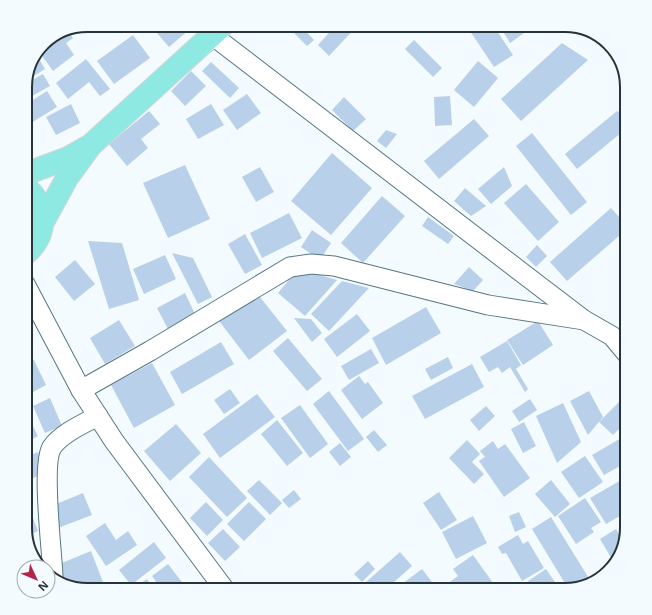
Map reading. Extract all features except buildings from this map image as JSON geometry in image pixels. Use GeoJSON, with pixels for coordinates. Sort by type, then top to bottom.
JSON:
{"type":"FeatureCollection","features":[{"type":"Feature","properties":{"kind":"main road"},"geometry":{"type":"LineString","coordinates":[[32,172],[62,161],[90,145],[216,32]]}},
{"type":"Feature","properties":{"kind":"main road"},"geometry":{"type":"LineString","coordinates":[[32,246],[38,240],[43,222],[67,178],[90,145]]}},
{"type":"Feature","properties":{"kind":"main road"},"geometry":{"type":"LineString","coordinates":[[32,193],[38,202],[43,222]]}},
{"type":"Feature","properties":{"kind":"street"},"geometry":{"type":"LineString","coordinates":[[221,32],[584,320],[619,336]]}},
{"type":"Feature","properties":{"kind":"street"},"geometry":{"type":"LineString","coordinates":[[81,390],[150,351],[290,267],[310,264],[334,266],[488,305],[584,320]]}},
{"type":"Feature","properties":{"kind":"street"},"geometry":{"type":"LineString","coordinates":[[32,297],[81,390],[98,416],[133,469],[220,583]]}},
{"type":"Feature","properties":{"kind":"street"},"geometry":{"type":"LineString","coordinates":[[52,559],[47,494],[47,478],[51,449],[58,440],[98,416]]}}]}
